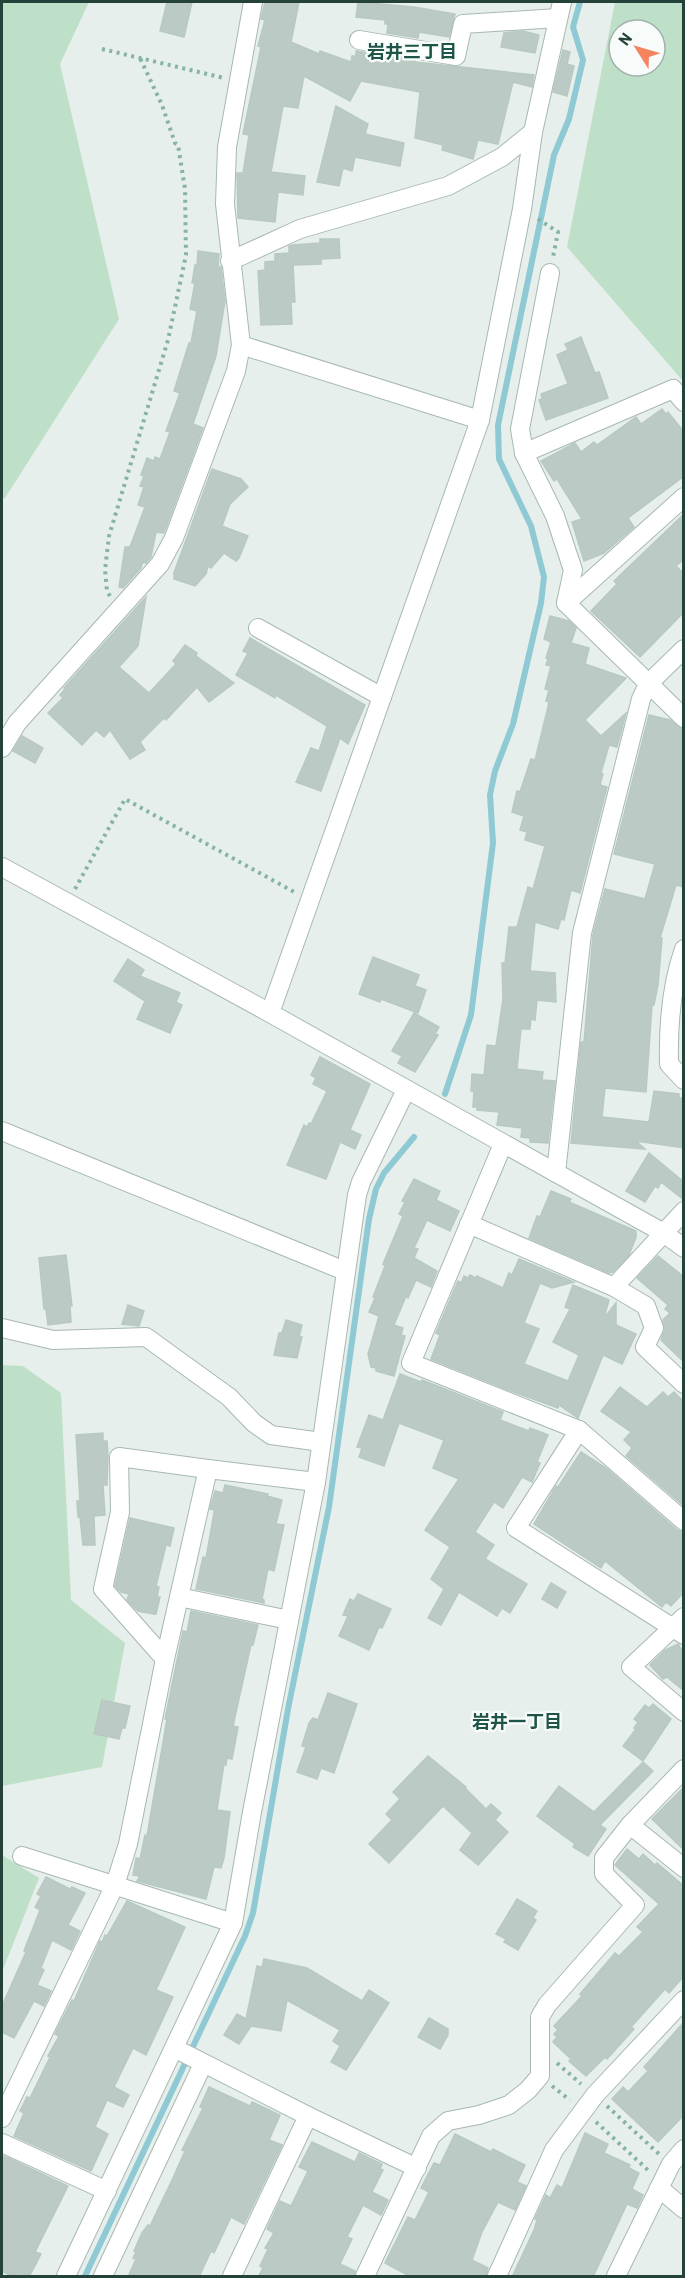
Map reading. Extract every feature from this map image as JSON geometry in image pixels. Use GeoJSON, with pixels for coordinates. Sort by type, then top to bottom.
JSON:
{"type":"FeatureCollection","features":[{"type":"Feature","properties":{"kind":"street"},"geometry":{"type":"LineString","coordinates":[[2,747],[17,723],[160,564],[174,538],[236,371],[241,345],[225,204],[227,147],[253,2]]}},
{"type":"Feature","properties":{"kind":"street"},"geometry":{"type":"LineString","coordinates":[[270,1013],[480,420],[522,209],[533,132],[560,10],[463,24],[456,56],[359,40]]}},
{"type":"Feature","properties":{"kind":"street"},"geometry":{"type":"LineString","coordinates":[[230,261],[300,229],[448,186],[502,157],[533,132]]}},
{"type":"Feature","properties":{"kind":"street"},"geometry":{"type":"LineString","coordinates":[[550,273],[520,429],[524,453],[555,516],[573,570],[566,603]]}},
{"type":"Feature","properties":{"kind":"street"},"geometry":{"type":"LineString","coordinates":[[241,345],[480,420]]}},
{"type":"Feature","properties":{"kind":"street"},"geometry":{"type":"LineString","coordinates":[[524,453],[673,389],[684,402]]}},
{"type":"Feature","properties":{"kind":"street"},"geometry":{"type":"LineString","coordinates":[[566,603],[684,497]]}},
{"type":"Feature","properties":{"kind":"street"},"geometry":{"type":"LineString","coordinates":[[566,603],[684,718]]}},
{"type":"Feature","properties":{"kind":"street"},"geometry":{"type":"LineString","coordinates":[[258,628],[382,697]]}},
{"type":"Feature","properties":{"kind":"street"},"geometry":{"type":"LineString","coordinates":[[556,1173],[582,933],[641,699],[648,684],[684,649]]}},
{"type":"Feature","properties":{"kind":"street"},"geometry":{"type":"LineString","coordinates":[[2,867],[663,1232],[684,1248]]}},
{"type":"Feature","properties":{"kind":"street"},"geometry":{"type":"LineString","coordinates":[[684,949],[677,969],[668,1036],[669,1064],[684,1080]]}},
{"type":"Feature","properties":{"kind":"street"},"geometry":{"type":"LineString","coordinates":[[103,2277],[189,2056],[233,1923],[316,1482],[357,1195],[361,1182],[406,1090]]}},
{"type":"Feature","properties":{"kind":"street"},"geometry":{"type":"LineString","coordinates":[[2,1131],[345,1271]]}},
{"type":"Feature","properties":{"kind":"street"},"geometry":{"type":"LineString","coordinates":[[503,1144],[411,1363],[579,1430],[684,1521]]}},
{"type":"Feature","properties":{"kind":"street"},"geometry":{"type":"LineString","coordinates":[[614,1287],[684,1211]]}},
{"type":"Feature","properties":{"kind":"street"},"geometry":{"type":"LineString","coordinates":[[470,1224],[614,1287],[646,1306],[654,1328],[645,1347],[684,1384]]}},
{"type":"Feature","properties":{"kind":"street"},"geometry":{"type":"LineString","coordinates":[[2,1328],[53,1340],[146,1337],[229,1397],[254,1423],[271,1435],[321,1442]]}},
{"type":"Feature","properties":{"kind":"street"},"geometry":{"type":"LineString","coordinates":[[579,1430],[516,1528],[679,1627],[631,1667],[684,1712]]}},
{"type":"Feature","properties":{"kind":"street"},"geometry":{"type":"LineString","coordinates":[[165,1659],[103,1589],[120,1512],[119,1457],[316,1482]]}},
{"type":"Feature","properties":{"kind":"street"},"geometry":{"type":"LineString","coordinates":[[2,2118],[6,2098],[115,1885],[128,1844],[165,1659],[208,1469]]}},
{"type":"Feature","properties":{"kind":"street"},"geometry":{"type":"LineString","coordinates":[[179,1597],[289,1620]]}},
{"type":"Feature","properties":{"kind":"street"},"geometry":{"type":"LineString","coordinates":[[369,2275],[431,2136],[448,2121],[479,2115],[509,2105],[528,2090],[540,2076],[540,2017],[547,2005],[635,1905],[604,1874],[604,1858],[630,1825],[684,1769]]}},
{"type":"Feature","properties":{"kind":"street"},"geometry":{"type":"LineString","coordinates":[[630,1825],[684,1868]]}},
{"type":"Feature","properties":{"kind":"street"},"geometry":{"type":"LineString","coordinates":[[22,1856],[233,1923]]}},
{"type":"Feature","properties":{"kind":"street"},"geometry":{"type":"LineString","coordinates":[[497,2277],[554,2150],[595,2095],[684,2000]]}},
{"type":"Feature","properties":{"kind":"street"},"geometry":{"type":"LineString","coordinates":[[189,2056],[417,2168]]}},
{"type":"Feature","properties":{"kind":"street"},"geometry":{"type":"LineString","coordinates":[[66,2277],[106,2191],[189,2056]]}},
{"type":"Feature","properties":{"kind":"street"},"geometry":{"type":"LineString","coordinates":[[232,2277],[308,2116]]}},
{"type":"Feature","properties":{"kind":"street"},"geometry":{"type":"LineString","coordinates":[[2,2143],[106,2191]]}},
{"type":"Feature","properties":{"kind":"street"},"geometry":{"type":"LineString","coordinates":[[616,2277],[671,2164],[684,2149]]}},
{"type":"Feature","properties":{"kind":"street"},"geometry":{"type":"LineString","coordinates":[[660,2186],[684,2209]]}},
{"type":"Feature","properties":{"kind":"path"},"geometry":{"type":"LineString","coordinates":[[102,49],[238,81]]}},
{"type":"Feature","properties":{"kind":"path"},"geometry":{"type":"LineString","coordinates":[[119,612],[107,591],[105,570],[109,536],[168,340],[186,255],[185,189],[178,145],[175,143],[162,105],[140,58]]}},
{"type":"Feature","properties":{"kind":"path"},"geometry":{"type":"LineString","coordinates":[[532,216],[558,232],[550,273]]}},
{"type":"Feature","properties":{"kind":"path"},"geometry":{"type":"LineString","coordinates":[[68,903],[125,799],[309,901]]}},
{"type":"Feature","properties":{"kind":"path"},"geometry":{"type":"LineString","coordinates":[[540,2076],[584,2111],[660,2186]]}},
{"type":"Feature","properties":{"kind":"green space"},"geometry":{"type":"Polygon","coordinates":[[[2,2],[89,2],[60,64],[119,319],[5,498],[2,499],[2,2]]]}},
{"type":"Feature","properties":{"kind":"green space"},"geometry":{"type":"Polygon","coordinates":[[[615,2],[683,2],[683,381],[567,247],[607,43],[607,78],[667,78],[667,18],[612,18],[615,2]]]}},
{"type":"Feature","properties":{"kind":"green space"},"geometry":{"type":"Polygon","coordinates":[[[2,1365],[23,1366],[61,1393],[71,1600],[125,1643],[102,1767],[2,1786],[2,1365]]]}},
{"type":"Feature","properties":{"kind":"green space"},"geometry":{"type":"Polygon","coordinates":[[[2,1855],[39,1878],[2,1972],[2,1855]]]}},
{"type":"Feature","properties":{"kind":"building"},"geometry":{"type":"Polygon","coordinates":[[[167,2],[192,2],[184,37],[160,31],[167,2]]]}},
{"type":"Feature","properties":{"kind":"building"},"geometry":{"type":"Polygon","coordinates":[[[265,2],[299,2],[291,42],[319,54],[320,51],[351,62],[352,56],[356,56],[356,51],[415,62],[534,75],[532,87],[513,82],[498,144],[478,140],[473,159],[442,150],[443,145],[415,138],[420,92],[361,81],[350,101],[304,76],[298,108],[283,106],[271,172],[305,176],[303,195],[278,192],[275,222],[238,218],[237,173],[243,173],[249,135],[243,134],[261,47],[258,46],[265,20],[261,19],[265,2]]]}},
{"type":"Feature","properties":{"kind":"building"},"geometry":{"type":"Polygon","coordinates":[[[358,2],[414,7],[455,14],[449,37],[419,32],[418,38],[387,33],[388,24],[385,24],[385,20],[356,17],[358,2]]]}},
{"type":"Feature","properties":{"kind":"building"},"geometry":{"type":"Polygon","coordinates":[[[523,31],[539,35],[535,53],[501,47],[504,33],[523,31]]]}},
{"type":"Feature","properties":{"kind":"building"},"geometry":{"type":"Polygon","coordinates":[[[563,50],[570,52],[567,64],[574,66],[567,96],[553,92],[563,50]]]}},
{"type":"Feature","properties":{"kind":"building"},"geometry":{"type":"Polygon","coordinates":[[[336,106],[368,124],[365,134],[404,143],[400,166],[355,157],[352,171],[343,168],[339,186],[317,182],[336,106]]]}},
{"type":"Feature","properties":{"kind":"building"},"geometry":{"type":"Polygon","coordinates":[[[320,239],[339,239],[340,258],[321,259],[321,264],[293,265],[295,302],[291,302],[292,324],[261,325],[258,271],[265,270],[265,262],[275,261],[275,254],[289,253],[289,246],[320,243],[320,239]]]}},
{"type":"Feature","properties":{"kind":"building"},"geometry":{"type":"Polygon","coordinates":[[[198,251],[219,254],[218,267],[221,267],[225,301],[216,356],[193,424],[203,428],[164,533],[156,532],[151,557],[146,563],[142,563],[141,568],[123,588],[119,587],[125,547],[130,547],[145,507],[138,505],[144,487],[140,486],[144,476],[141,475],[147,458],[154,461],[155,457],[160,459],[170,432],[166,431],[180,393],[174,391],[189,343],[191,343],[197,311],[190,309],[198,251]]]}},
{"type":"Feature","properties":{"kind":"building"},"geometry":{"type":"Polygon","coordinates":[[[581,337],[595,373],[599,372],[608,398],[546,420],[539,400],[542,399],[541,394],[568,384],[557,355],[568,350],[565,344],[581,337]]]}},
{"type":"Feature","properties":{"kind":"building"},"geometry":{"type":"Polygon","coordinates":[[[662,409],[666,414],[668,412],[684,432],[684,476],[628,518],[634,527],[604,553],[584,561],[572,522],[582,519],[557,479],[554,481],[541,461],[575,443],[581,452],[594,442],[597,445],[636,417],[641,424],[662,409]]]}},
{"type":"Feature","properties":{"kind":"building"},"geometry":{"type":"Polygon","coordinates":[[[212,469],[241,479],[248,487],[230,504],[222,526],[248,536],[236,561],[224,553],[211,568],[208,566],[206,574],[195,586],[174,579],[174,573],[212,469]]]}},
{"type":"Feature","properties":{"kind":"building"},"geometry":{"type":"Polygon","coordinates":[[[684,514],[684,559],[676,566],[684,574],[684,612],[640,657],[591,611],[617,584],[614,581],[684,514]]]}},
{"type":"Feature","properties":{"kind":"building"},"geometry":{"type":"Polygon","coordinates":[[[146,597],[138,646],[119,667],[149,693],[176,664],[173,661],[185,645],[197,653],[196,656],[234,683],[209,702],[197,687],[166,720],[164,718],[140,742],[145,750],[130,759],[110,730],[104,737],[96,730],[82,745],[48,713],[63,698],[60,695],[64,688],[146,597]]]}},
{"type":"Feature","properties":{"kind":"building"},"geometry":{"type":"Polygon","coordinates":[[[550,616],[569,621],[576,628],[571,643],[589,648],[585,664],[626,678],[585,720],[601,736],[626,713],[617,747],[609,745],[601,773],[603,774],[600,785],[607,787],[580,893],[571,890],[564,920],[561,919],[558,929],[535,922],[530,971],[555,973],[556,1002],[537,1000],[535,1020],[531,1019],[530,1029],[521,1029],[517,1069],[543,1072],[542,1080],[555,1081],[548,1143],[530,1142],[530,1138],[521,1137],[522,1128],[497,1125],[499,1112],[477,1110],[477,1107],[473,1107],[474,1091],[471,1091],[472,1074],[484,1075],[487,1045],[496,1046],[503,999],[502,963],[505,963],[509,927],[517,927],[528,887],[533,889],[545,846],[525,840],[527,832],[520,830],[524,816],[512,812],[517,791],[520,792],[531,759],[535,760],[549,702],[546,701],[549,690],[545,689],[551,666],[546,665],[548,659],[546,658],[551,642],[544,639],[550,616]]]}},
{"type":"Feature","properties":{"kind":"building"},"geometry":{"type":"Polygon","coordinates":[[[250,638],[365,705],[348,744],[340,738],[321,791],[296,782],[311,748],[319,751],[327,726],[276,695],[275,698],[236,675],[248,653],[243,651],[250,638]]]}},
{"type":"Feature","properties":{"kind":"building"},"geometry":{"type":"Polygon","coordinates":[[[649,715],[670,720],[684,729],[684,887],[676,885],[660,938],[662,938],[658,985],[654,1005],[652,1005],[646,1092],[605,1088],[602,1117],[649,1122],[654,1091],[679,1094],[679,1098],[684,1098],[684,1148],[636,1141],[645,1149],[571,1143],[581,1042],[584,1042],[593,935],[605,889],[645,899],[655,864],[614,854],[649,715]]]}},
{"type":"Feature","properties":{"kind":"building"},"geometry":{"type":"Polygon","coordinates":[[[22,736],[43,748],[35,763],[13,751],[22,736]]]}},
{"type":"Feature","properties":{"kind":"building"},"geometry":{"type":"Polygon","coordinates":[[[373,957],[419,975],[415,986],[426,990],[418,1013],[381,999],[380,1002],[359,994],[373,957]]]}},
{"type":"Feature","properties":{"kind":"building"},"geometry":{"type":"Polygon","coordinates":[[[128,959],[144,970],[140,976],[180,993],[176,1002],[182,1005],[170,1033],[137,1019],[145,1001],[114,981],[128,959]]]}},
{"type":"Feature","properties":{"kind":"building"},"geometry":{"type":"Polygon","coordinates":[[[414,1013],[439,1027],[435,1034],[438,1035],[415,1072],[398,1063],[402,1056],[392,1051],[414,1013]]]}},
{"type":"Feature","properties":{"kind":"building"},"geometry":{"type":"Polygon","coordinates":[[[320,1057],[370,1084],[350,1130],[361,1135],[355,1149],[340,1142],[326,1179],[287,1165],[304,1125],[307,1127],[309,1123],[311,1124],[327,1091],[313,1084],[316,1078],[311,1075],[320,1057]]]}},
{"type":"Feature","properties":{"kind":"building"},"geometry":{"type":"Polygon","coordinates":[[[649,1153],[684,1182],[684,1200],[661,1182],[658,1188],[655,1186],[645,1202],[626,1191],[649,1153]]]}},
{"type":"Feature","properties":{"kind":"building"},"geometry":{"type":"Polygon","coordinates":[[[414,1179],[440,1191],[436,1200],[459,1211],[450,1231],[427,1220],[414,1248],[418,1249],[414,1258],[437,1271],[431,1287],[416,1280],[408,1298],[406,1296],[394,1325],[403,1328],[401,1335],[405,1336],[394,1376],[376,1371],[376,1368],[371,1367],[368,1354],[379,1316],[369,1312],[385,1266],[383,1264],[403,1216],[399,1214],[405,1202],[402,1201],[414,1179]]]}},
{"type":"Feature","properties":{"kind":"building"},"geometry":{"type":"Polygon","coordinates":[[[551,1191],[571,1199],[569,1202],[636,1231],[629,1255],[613,1272],[609,1273],[529,1238],[537,1216],[540,1217],[551,1191]]]}},
{"type":"Feature","properties":{"kind":"building"},"geometry":{"type":"Polygon","coordinates":[[[66,1255],[72,1306],[70,1306],[71,1322],[48,1325],[46,1309],[44,1309],[39,1258],[66,1255]]]}},
{"type":"Feature","properties":{"kind":"building"},"geometry":{"type":"Polygon","coordinates":[[[658,1256],[684,1277],[684,1362],[661,1340],[665,1329],[663,1320],[670,1313],[665,1309],[668,1305],[637,1278],[658,1256]]]}},
{"type":"Feature","properties":{"kind":"building"},"geometry":{"type":"Polygon","coordinates":[[[519,1259],[574,1282],[552,1288],[540,1283],[524,1323],[539,1329],[524,1364],[568,1381],[579,1355],[553,1342],[570,1309],[565,1307],[573,1285],[609,1300],[604,1318],[616,1303],[616,1325],[636,1334],[622,1364],[603,1355],[578,1418],[559,1405],[558,1408],[431,1359],[440,1335],[436,1333],[458,1281],[461,1283],[464,1276],[468,1278],[470,1275],[476,1278],[477,1276],[503,1288],[509,1273],[512,1275],[519,1259]]]}},
{"type":"Feature","properties":{"kind":"building"},"geometry":{"type":"Polygon","coordinates":[[[128,1305],[144,1311],[139,1326],[122,1324],[128,1305]]]}},
{"type":"Feature","properties":{"kind":"building"},"geometry":{"type":"Polygon","coordinates":[[[286,1320],[302,1325],[297,1358],[274,1355],[279,1333],[282,1333],[286,1320]]]}},
{"type":"Feature","properties":{"kind":"building"},"geometry":{"type":"Polygon","coordinates":[[[400,1374],[421,1382],[422,1380],[503,1412],[500,1420],[529,1431],[530,1428],[548,1435],[532,1482],[522,1477],[503,1508],[494,1502],[475,1532],[494,1545],[485,1559],[527,1584],[510,1613],[502,1608],[497,1616],[459,1592],[441,1625],[428,1618],[444,1589],[431,1579],[450,1547],[425,1530],[459,1479],[433,1468],[444,1440],[399,1423],[384,1466],[359,1457],[362,1448],[357,1447],[369,1415],[383,1420],[400,1374]]]}},
{"type":"Feature","properties":{"kind":"building"},"geometry":{"type":"Polygon","coordinates":[[[620,1387],[647,1407],[663,1392],[668,1397],[674,1392],[684,1402],[684,1506],[626,1456],[632,1448],[624,1440],[631,1432],[601,1411],[620,1387]]]}},
{"type":"Feature","properties":{"kind":"building"},"geometry":{"type":"Polygon","coordinates":[[[103,1433],[103,1441],[107,1441],[108,1456],[107,1485],[103,1485],[105,1515],[94,1516],[95,1545],[83,1545],[80,1517],[78,1517],[77,1501],[80,1501],[76,1435],[103,1433]]]}},
{"type":"Feature","properties":{"kind":"building"},"geometry":{"type":"Polygon","coordinates":[[[581,1452],[606,1468],[677,1530],[684,1532],[684,1592],[671,1606],[666,1602],[662,1607],[605,1561],[601,1568],[534,1524],[556,1486],[558,1487],[581,1452]]]}},
{"type":"Feature","properties":{"kind":"building"},"geometry":{"type":"Polygon","coordinates":[[[225,1485],[268,1494],[267,1496],[282,1500],[276,1524],[284,1525],[274,1571],[268,1569],[262,1599],[264,1603],[196,1589],[203,1557],[206,1558],[214,1513],[214,1510],[210,1509],[215,1491],[223,1493],[225,1485]]]}},
{"type":"Feature","properties":{"kind":"building"},"geometry":{"type":"Polygon","coordinates":[[[130,1518],[174,1528],[170,1546],[166,1545],[156,1586],[159,1587],[157,1597],[160,1597],[156,1614],[138,1611],[127,1600],[129,1594],[121,1592],[115,1586],[130,1518]]]}},
{"type":"Feature","properties":{"kind":"building"},"geometry":{"type":"Polygon","coordinates":[[[551,1583],[566,1592],[557,1608],[542,1599],[551,1583]]]}},
{"type":"Feature","properties":{"kind":"building"},"geometry":{"type":"Polygon","coordinates":[[[358,1594],[391,1609],[382,1628],[379,1627],[369,1650],[339,1636],[348,1616],[343,1615],[350,1599],[354,1601],[358,1594]]]}},
{"type":"Feature","properties":{"kind":"building"},"geometry":{"type":"Polygon","coordinates":[[[191,1611],[258,1625],[253,1645],[251,1645],[233,1726],[238,1727],[232,1759],[227,1758],[226,1765],[224,1764],[217,1810],[230,1812],[224,1858],[221,1868],[214,1867],[206,1899],[137,1881],[140,1876],[133,1875],[136,1858],[140,1859],[145,1835],[147,1836],[167,1719],[165,1719],[183,1631],[187,1632],[191,1611]]]}},
{"type":"Feature","properties":{"kind":"building"},"geometry":{"type":"Polygon","coordinates":[[[678,1644],[684,1654],[684,1691],[667,1677],[663,1679],[650,1665],[665,1650],[678,1644]]]}},
{"type":"Feature","properties":{"kind":"building"},"geometry":{"type":"Polygon","coordinates":[[[328,1693],[357,1704],[334,1773],[321,1768],[317,1779],[297,1772],[306,1747],[302,1746],[309,1723],[313,1718],[318,1720],[328,1693]]]}},
{"type":"Feature","properties":{"kind":"building"},"geometry":{"type":"Polygon","coordinates":[[[102,1700],[130,1706],[125,1728],[122,1728],[119,1739],[94,1734],[102,1700]]]}},
{"type":"Feature","properties":{"kind":"building"},"geometry":{"type":"Polygon","coordinates":[[[653,1704],[671,1719],[643,1761],[623,1746],[636,1729],[634,1728],[638,1722],[634,1719],[645,1705],[649,1708],[653,1704]]]}},
{"type":"Feature","properties":{"kind":"building"},"geometry":{"type":"Polygon","coordinates":[[[428,1756],[466,1787],[486,1809],[491,1804],[501,1813],[495,1820],[508,1832],[478,1865],[460,1850],[472,1833],[443,1806],[389,1863],[369,1844],[392,1820],[386,1814],[400,1799],[393,1792],[428,1756]]]}},
{"type":"Feature","properties":{"kind":"building"},"geometry":{"type":"Polygon","coordinates":[[[643,1762],[653,1771],[600,1825],[606,1829],[588,1856],[573,1847],[575,1844],[537,1816],[559,1786],[594,1812],[643,1762]]]}},
{"type":"Feature","properties":{"kind":"building"},"geometry":{"type":"Polygon","coordinates":[[[684,1787],[684,1850],[652,1819],[684,1787]]]}},
{"type":"Feature","properties":{"kind":"building"},"geometry":{"type":"Polygon","coordinates":[[[627,1849],[639,1859],[643,1854],[655,1865],[657,1863],[684,1886],[684,1976],[669,1993],[665,1989],[631,2027],[634,2029],[607,2059],[605,2057],[586,2076],[553,2042],[557,2037],[554,2034],[558,2030],[554,2026],[582,1996],[580,1994],[615,1953],[619,1956],[643,1932],[637,1927],[659,1904],[615,1865],[627,1849]]]}},
{"type":"Feature","properties":{"kind":"building"},"geometry":{"type":"Polygon","coordinates":[[[46,1877],[70,1889],[72,1887],[85,1893],[68,1925],[80,1931],[71,1950],[52,1940],[41,1968],[44,1970],[37,1985],[51,1991],[44,2006],[34,2001],[14,2038],[2,2032],[2,2006],[26,1952],[24,1951],[40,1910],[35,1907],[41,1896],[37,1894],[46,1877]]]}},
{"type":"Feature","properties":{"kind":"building"},"geometry":{"type":"Polygon","coordinates":[[[517,1899],[537,1911],[533,1918],[536,1920],[518,1950],[504,1942],[506,1939],[496,1934],[517,1899]]]}},
{"type":"Feature","properties":{"kind":"building"},"geometry":{"type":"Polygon","coordinates":[[[127,1901],[185,1927],[156,1990],[173,1997],[146,2055],[133,2048],[114,2087],[129,2095],[123,2107],[107,2100],[95,2127],[108,2134],[91,2171],[14,2136],[24,2113],[20,2111],[27,2097],[30,2098],[59,2036],[55,2034],[72,2000],[74,2001],[100,1941],[102,1942],[105,1935],[107,1936],[127,1901]]]}},
{"type":"Feature","properties":{"kind":"building"},"geometry":{"type":"Polygon","coordinates":[[[264,1959],[307,1968],[362,2001],[369,1990],[389,2003],[346,2070],[331,2062],[340,2046],[333,2041],[340,2030],[287,2000],[281,2031],[251,2026],[239,2044],[224,2035],[237,2014],[246,2019],[257,1966],[262,1967],[264,1959]]]}},
{"type":"Feature","properties":{"kind":"building"},"geometry":{"type":"Polygon","coordinates":[[[429,2018],[448,2029],[448,2035],[440,2049],[418,2037],[429,2018]]]}},
{"type":"Feature","properties":{"kind":"building"},"geometry":{"type":"Polygon","coordinates":[[[684,2022],[684,2115],[658,2142],[612,2099],[623,2087],[628,2092],[648,2071],[644,2067],[684,2022]]]}},
{"type":"Feature","properties":{"kind":"building"},"geometry":{"type":"Polygon","coordinates":[[[209,2087],[250,2106],[252,2102],[280,2115],[269,2140],[282,2145],[244,2224],[231,2217],[214,2253],[211,2251],[199,2277],[128,2277],[136,2259],[133,2258],[136,2252],[134,2251],[142,2233],[148,2225],[150,2226],[173,2178],[185,2151],[182,2150],[203,2108],[200,2107],[209,2087]]]}},
{"type":"Feature","properties":{"kind":"building"},"geometry":{"type":"Polygon","coordinates":[[[585,2133],[608,2144],[604,2153],[630,2165],[629,2168],[639,2173],[632,2189],[643,2195],[637,2208],[627,2204],[593,2277],[512,2277],[534,2230],[537,2220],[535,2219],[546,2195],[550,2198],[557,2185],[562,2188],[585,2133]]]}},
{"type":"Feature","properties":{"kind":"building"},"geometry":{"type":"Polygon","coordinates":[[[455,2134],[491,2152],[493,2149],[525,2165],[517,2182],[526,2186],[515,2210],[498,2202],[482,2232],[472,2260],[488,2268],[486,2277],[411,2277],[385,2263],[408,2217],[415,2220],[429,2192],[421,2188],[434,2163],[440,2165],[455,2134]]]}},
{"type":"Feature","properties":{"kind":"building"},"geometry":{"type":"Polygon","coordinates":[[[312,2142],[355,2162],[359,2153],[382,2164],[380,2169],[383,2170],[372,2192],[388,2200],[381,2215],[363,2205],[347,2237],[352,2239],[340,2264],[355,2271],[354,2277],[258,2277],[263,2268],[260,2266],[268,2249],[265,2248],[274,2233],[267,2229],[280,2201],[291,2206],[308,2171],[299,2167],[312,2142]]]}},
{"type":"Feature","properties":{"kind":"building"},"geometry":{"type":"Polygon","coordinates":[[[4,2156],[68,2186],[35,2252],[41,2254],[29,2277],[13,2277],[2,2271],[2,2162],[4,2156]]]}},
{"type":"Feature","properties":{"kind":"waterway"},"geometry":{"type":"LineString","coordinates":[[445,1094],[471,1015],[493,843],[490,795],[495,771],[513,724],[541,603],[544,577],[531,526],[499,459],[498,425],[554,155],[569,119],[583,60],[573,27],[580,2]]}},
{"type":"Feature","properties":{"kind":"waterway"},"geometry":{"type":"LineString","coordinates":[[85,2276],[245,1936],[253,1913],[288,1709],[329,1507],[369,1219],[376,1189],[384,1173],[414,1137]]}},
{"type":"Feature","properties":{"kind":"district","name":"岩井三丁目"},"geometry":{"type":"Point","coordinates":[412,51]}},
{"type":"Feature","properties":{"kind":"district","name":"岩井一丁目"},"geometry":{"type":"Point","coordinates":[517,1721]}}]}
